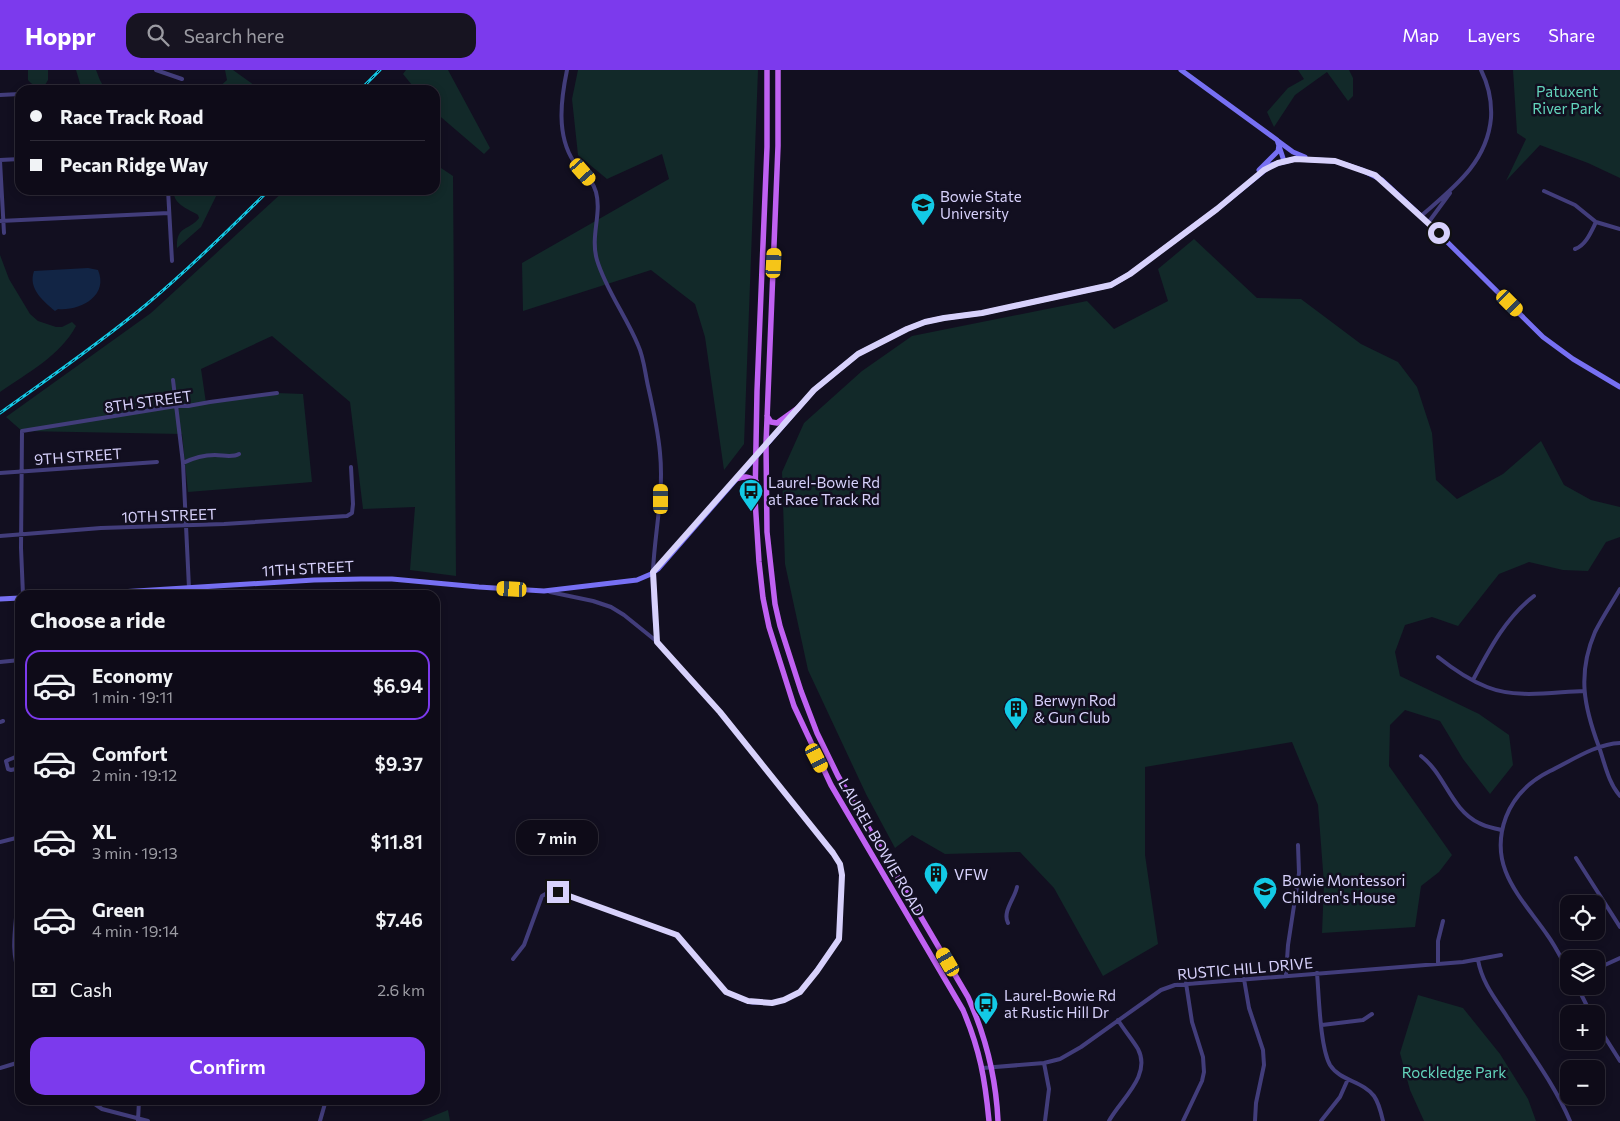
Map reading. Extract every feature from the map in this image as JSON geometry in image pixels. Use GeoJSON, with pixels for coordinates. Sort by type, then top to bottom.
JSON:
{"type":"FeatureCollection","features":[{"type":"Feature","properties":{"kind":"main road","name":"LAUREL BOWIE ROAD"},"geometry":{"type":"LineString","coordinates":[[767,70],[767,148],[756,456],[758,562],[763,598],[779,662],[794,706],[831,785],[958,999],[975,1040],[983,1068],[989,1121]]}},
{"type":"Feature","properties":{"kind":"main road","name":"LAUREL BOWIE ROAD"},"geometry":{"type":"LineString","coordinates":[[778,70],[778,155],[766,444],[767,532],[772,581],[780,626],[817,733],[838,776],[968,997],[982,1030],[992,1067],[998,1121]]}},
{"type":"Feature","properties":{"kind":"main road"},"geometry":{"type":"LineString","coordinates":[[767,416],[771,422],[777,423],[798,408]]}},
{"type":"Feature","properties":{"kind":"main road"},"geometry":{"type":"LineString","coordinates":[[736,479],[743,476],[749,477],[756,482]]}},
{"type":"Feature","properties":{"kind":"street"},"geometry":{"type":"LineString","coordinates":[[156,70],[182,79]]}},
{"type":"Feature","properties":{"kind":"street"},"geometry":{"type":"LineString","coordinates":[[567,70],[563,92],[564,138],[574,162],[592,183],[596,193],[598,204],[594,246],[602,274],[639,346],[661,454],[661,499],[653,572],[656,641]]}},
{"type":"Feature","properties":{"kind":"street"},"geometry":{"type":"LineString","coordinates":[[1181,70],[1278,142],[1293,152],[1313,160]]}},
{"type":"Feature","properties":{"kind":"street"},"geometry":{"type":"LineString","coordinates":[[1421,216],[1464,178],[1478,160],[1489,132],[1491,116],[1491,98],[1481,70]]}},
{"type":"Feature","properties":{"kind":"street"},"geometry":{"type":"LineString","coordinates":[[0,95],[15,94]]}},
{"type":"Feature","properties":{"kind":"street"},"geometry":{"type":"LineString","coordinates":[[1278,142],[1284,161]]}},
{"type":"Feature","properties":{"kind":"street"},"geometry":{"type":"LineString","coordinates":[[1255,178],[1257,173],[1278,151],[1278,142]]}},
{"type":"Feature","properties":{"kind":"street"},"geometry":{"type":"LineString","coordinates":[[4,233],[0,160],[15,158]]}},
{"type":"Feature","properties":{"kind":"street"},"geometry":{"type":"LineString","coordinates":[[653,572],[798,408],[823,382],[858,354],[907,329],[934,320],[982,313],[1093,289],[1120,281],[1271,166],[1284,161],[1295,159],[1342,163],[1375,175],[1421,216],[1543,337],[1573,359],[1620,387]]}},
{"type":"Feature","properties":{"kind":"street"},"geometry":{"type":"LineString","coordinates":[[1428,223],[1452,189]]}},
{"type":"Feature","properties":{"kind":"street"},"geometry":{"type":"LineString","coordinates":[[1544,191],[1575,205],[1596,222],[1620,229]]}},
{"type":"Feature","properties":{"kind":"street"},"geometry":{"type":"LineString","coordinates":[[168,195],[172,261]]}},
{"type":"Feature","properties":{"kind":"street"},"geometry":{"type":"LineString","coordinates":[[2,221],[169,212]]}},
{"type":"Feature","properties":{"kind":"street"},"geometry":{"type":"LineString","coordinates":[[1575,249],[1580,247],[1596,222]]}},
{"type":"Feature","properties":{"kind":"street"},"geometry":{"type":"LineString","coordinates":[[173,380],[183,463],[189,588]]}},
{"type":"Feature","properties":{"kind":"street","name":"8TH STREET"},"geometry":{"type":"LineString","coordinates":[[21,472],[22,431],[176,406],[188,406],[277,393]]}},
{"type":"Feature","properties":{"kind":"street"},"geometry":{"type":"LineString","coordinates":[[183,463],[200,457],[214,455],[235,456],[239,454]]}},
{"type":"Feature","properties":{"kind":"street","name":"9TH STREET"},"geometry":{"type":"LineString","coordinates":[[0,473],[157,462]]}},
{"type":"Feature","properties":{"kind":"street","name":"10TH STREET"},"geometry":{"type":"LineString","coordinates":[[0,536],[101,528],[186,526],[338,518],[352,514],[351,466]]}},
{"type":"Feature","properties":{"kind":"street"},"geometry":{"type":"LineString","coordinates":[[21,472],[23,590]]}},
{"type":"Feature","properties":{"kind":"street","name":"11TH STREET"},"geometry":{"type":"LineString","coordinates":[[156,590],[364,578],[479,588],[544,591],[637,580],[653,572]]}},
{"type":"Feature","properties":{"kind":"street"},"geometry":{"type":"LineString","coordinates":[[1620,590],[1590,645],[1585,668],[1584,691],[1589,719],[1610,780],[1620,796]]}},
{"type":"Feature","properties":{"kind":"street"},"geometry":{"type":"LineString","coordinates":[[513,959],[524,945],[539,900],[545,893],[553,892],[677,935],[726,992],[741,999],[760,1003],[779,1002],[800,992],[837,943],[840,935],[842,875],[840,864],[720,712],[656,641],[624,615],[611,607],[593,600],[544,591]]}},
{"type":"Feature","properties":{"kind":"street"},"geometry":{"type":"LineString","coordinates":[[1473,680],[1498,636],[1522,605],[1534,596]]}},
{"type":"Feature","properties":{"kind":"street"},"geometry":{"type":"LineString","coordinates":[[0,599],[15,598]]}},
{"type":"Feature","properties":{"kind":"street"},"geometry":{"type":"LineString","coordinates":[[1438,657],[1459,673],[1488,687],[1518,693],[1584,691]]}},
{"type":"Feature","properties":{"kind":"street"},"geometry":{"type":"LineString","coordinates":[[0,662],[15,660]]}},
{"type":"Feature","properties":{"kind":"street"},"geometry":{"type":"LineString","coordinates":[[1560,957],[1548,936],[1529,912],[1507,878],[1501,852],[1501,830],[1512,804],[1527,786],[1540,776],[1599,748],[1620,743]]}},
{"type":"Feature","properties":{"kind":"street"},"geometry":{"type":"LineString","coordinates":[[1421,756],[1431,764],[1457,805],[1466,815],[1478,823],[1501,830]]}},
{"type":"Feature","properties":{"kind":"street"},"geometry":{"type":"LineString","coordinates":[[15,757],[6,761],[8,769],[15,769]]}},
{"type":"Feature","properties":{"kind":"street"},"geometry":{"type":"LineString","coordinates":[[0,842],[15,838]]}},
{"type":"Feature","properties":{"kind":"street"},"geometry":{"type":"LineString","coordinates":[[1286,975],[1298,874],[1298,845]]}},
{"type":"Feature","properties":{"kind":"street"},"geometry":{"type":"LineString","coordinates":[[1576,858],[1620,927]]}},
{"type":"Feature","properties":{"kind":"street"},"geometry":{"type":"LineString","coordinates":[[1008,923],[1006,913],[1018,887]]}},
{"type":"Feature","properties":{"kind":"street"},"geometry":{"type":"LineString","coordinates":[[1438,963],[1438,941],[1443,922]]}},
{"type":"Feature","properties":{"kind":"street"},"geometry":{"type":"LineString","coordinates":[[15,933],[15,961]]}},
{"type":"Feature","properties":{"kind":"street","name":"RUSTIC HILL DRIVE"},"geometry":{"type":"LineString","coordinates":[[983,1068],[1054,1061],[1070,1054],[1161,990],[1186,983],[1478,960],[1501,955]]}},
{"type":"Feature","properties":{"kind":"street"},"geometry":{"type":"LineString","coordinates":[[1605,965],[1620,958]]}},
{"type":"Feature","properties":{"kind":"street"},"geometry":{"type":"LineString","coordinates":[[1478,960],[1480,972],[1488,989],[1551,1083],[1570,1121]]}},
{"type":"Feature","properties":{"kind":"street"},"geometry":{"type":"LineString","coordinates":[[1316,973],[1325,1052],[1329,1063],[1337,1073],[1358,1083],[1373,1095],[1383,1121]]}},
{"type":"Feature","properties":{"kind":"street"},"geometry":{"type":"LineString","coordinates":[[1244,979],[1249,1008],[1260,1041],[1264,1065],[1256,1103],[1255,1121]]}},
{"type":"Feature","properties":{"kind":"street"},"geometry":{"type":"LineString","coordinates":[[1183,1121],[1202,1081],[1204,1072],[1203,1057],[1192,1022],[1186,983]]}},
{"type":"Feature","properties":{"kind":"street"},"geometry":{"type":"LineString","coordinates":[[1322,1025],[1363,1020],[1372,1014]]}},
{"type":"Feature","properties":{"kind":"street"},"geometry":{"type":"LineString","coordinates":[[1109,1121],[1134,1085],[1141,1066],[1138,1049],[1118,1020]]}},
{"type":"Feature","properties":{"kind":"street"},"geometry":{"type":"LineString","coordinates":[[1605,1037],[1620,1061]]}},
{"type":"Feature","properties":{"kind":"street"},"geometry":{"type":"LineString","coordinates":[[1044,1063],[1048,1089],[1045,1121]]}},
{"type":"Feature","properties":{"kind":"street"},"geometry":{"type":"LineString","coordinates":[[0,1068],[15,1064]]}},
{"type":"Feature","properties":{"kind":"street"},"geometry":{"type":"LineString","coordinates":[[1321,1121],[1340,1097],[1348,1079]]}},
{"type":"Feature","properties":{"kind":"street"},"geometry":{"type":"LineString","coordinates":[[96,1105],[102,1109],[138,1120],[148,1121]]}},
{"type":"Feature","properties":{"kind":"street"},"geometry":{"type":"LineString","coordinates":[[138,1120],[139,1105]]}},
{"type":"Feature","properties":{"kind":"street"},"geometry":{"type":"LineString","coordinates":[[320,1121],[325,1105]]}},
{"type":"Feature","properties":{"kind":"green space"},"geometry":{"type":"Polygon","coordinates":[[[28,70],[48,70],[48,80],[45,85],[34,85],[28,80],[28,70]]]}},
{"type":"Feature","properties":{"kind":"green space"},"geometry":{"type":"Polygon","coordinates":[[[76,70],[96,70],[103,85],[80,85],[76,70]]]}},
{"type":"Feature","properties":{"kind":"green space"},"geometry":{"type":"Polygon","coordinates":[[[225,70],[233,70],[254,85],[222,85],[227,80],[225,70]]]}},
{"type":"Feature","properties":{"kind":"green space"},"geometry":{"type":"Polygon","coordinates":[[[406,70],[448,70],[490,148],[484,154],[440,116],[440,85],[412,85],[403,74],[406,70]]]}},
{"type":"Feature","properties":{"kind":"green space"},"geometry":{"type":"Polygon","coordinates":[[[578,70],[758,70],[744,444],[724,470],[705,337],[695,304],[651,270],[523,311],[522,263],[669,179],[662,154],[607,179],[578,155],[572,99],[578,70]]]}},
{"type":"Feature","properties":{"kind":"green space"},"geometry":{"type":"Polygon","coordinates":[[[1298,70],[1349,70],[1353,78],[1353,96],[1348,101],[1327,72],[1295,95],[1274,127],[1267,112],[1288,88],[1304,79],[1298,70]]]}},
{"type":"Feature","properties":{"kind":"green space","name":"Patuxent River Park"},"geometry":{"type":"Polygon","coordinates":[[[1513,70],[1620,70],[1620,178],[1588,163],[1540,145],[1506,181],[1526,139],[1517,133],[1513,70]]]}},
{"type":"Feature","properties":{"kind":"green space"},"geometry":{"type":"Polygon","coordinates":[[[440,167],[453,176],[456,576],[410,570],[415,507],[363,509],[350,402],[272,336],[201,369],[206,403],[277,393],[303,394],[312,482],[188,492],[182,434],[22,431],[6,417],[151,313],[280,195],[440,195],[440,167]]]}},
{"type":"Feature","properties":{"kind":"green space"},"geometry":{"type":"Polygon","coordinates":[[[174,195],[217,195],[201,227],[177,248],[177,241],[181,232],[199,218],[198,215],[185,208],[175,199],[174,195]]]}},
{"type":"Feature","properties":{"kind":"green space"},"geometry":{"type":"Polygon","coordinates":[[[1194,239],[1257,298],[1301,299],[1361,344],[1398,362],[1417,387],[1432,433],[1436,480],[1457,499],[1503,474],[1541,441],[1564,485],[1591,500],[1620,507],[1620,537],[1606,542],[1588,571],[1563,570],[1529,562],[1499,574],[1458,626],[1432,617],[1405,625],[1395,652],[1400,676],[1479,714],[1509,735],[1513,765],[1490,794],[1463,759],[1440,721],[1405,710],[1390,725],[1389,766],[1452,855],[1439,872],[1421,886],[1415,927],[1322,933],[1324,884],[1318,805],[1292,742],[1145,767],[1145,855],[1158,944],[1103,976],[1054,888],[1020,852],[945,854],[912,835],[895,848],[866,794],[808,670],[785,564],[782,472],[804,423],[862,371],[912,336],[1087,301],[1114,329],[1168,301],[1158,269],[1194,239]]]}},
{"type":"Feature","properties":{"kind":"green space"},"geometry":{"type":"Polygon","coordinates":[[[0,255],[9,279],[30,314],[38,321],[56,327],[62,327],[72,322],[76,326],[69,337],[52,355],[0,392],[0,255]]]}},
{"type":"Feature","properties":{"kind":"green space","name":"Rockledge Park"},"geometry":{"type":"Polygon","coordinates":[[[1418,995],[1463,1008],[1500,1054],[1528,1099],[1536,1121],[1424,1121],[1410,1090],[1400,1053],[1418,995]]]}},
{"type":"Feature","properties":{"kind":"green space"},"geometry":{"type":"Polygon","coordinates":[[[448,1110],[450,1121],[421,1121],[448,1110]]]}},
{"type":"Feature","properties":{"kind":"water"},"geometry":{"type":"Polygon","coordinates":[[[88,268],[98,270],[99,287],[96,294],[90,300],[75,307],[55,311],[37,293],[33,283],[34,271],[88,268]]]}},
{"type":"Feature","properties":{"kind":"railway"},"geometry":{"type":"LineString","coordinates":[[365,85],[380,70]]}},
{"type":"Feature","properties":{"kind":"railway"},"geometry":{"type":"LineString","coordinates":[[0,413],[93,346],[147,304],[179,277],[264,195]]}},
{"type":"Feature","properties":{"kind":"place","name":"Bowie State University"},"geometry":{"type":"Point","coordinates":[923,226]}},
{"type":"Feature","properties":{"kind":"place","name":"Laurel-Bowie Rd at Race Track Rd"},"geometry":{"type":"Point","coordinates":[751,512]}},
{"type":"Feature","properties":{"kind":"place","name":"Berwyn Rod & Gun Club"},"geometry":{"type":"Point","coordinates":[1016,730]}},
{"type":"Feature","properties":{"kind":"place","name":"VFW"},"geometry":{"type":"Point","coordinates":[936,895]}},
{"type":"Feature","properties":{"kind":"place","name":"Bowie Montessori Children's House"},"geometry":{"type":"Point","coordinates":[1265,910]}},
{"type":"Feature","properties":{"kind":"place","name":"Laurel-Bowie Rd at Rustic Hill Dr"},"geometry":{"type":"Point","coordinates":[986,1025]}},
{"type":"Feature","properties":{"kind":"route"},"geometry":{"type":"LineString","coordinates":[[558,892],[677,935],[685,942],[726,992],[732,996],[753,1002],[779,1002],[800,992],[837,943],[840,931],[842,875],[840,864],[720,712],[657,642],[653,572],[658,569],[814,390],[858,354],[925,322],[950,317],[969,316],[1111,285],[1120,281],[1217,209],[1264,170],[1284,161],[1302,159],[1335,161],[1375,175],[1439,233]]}}]}
